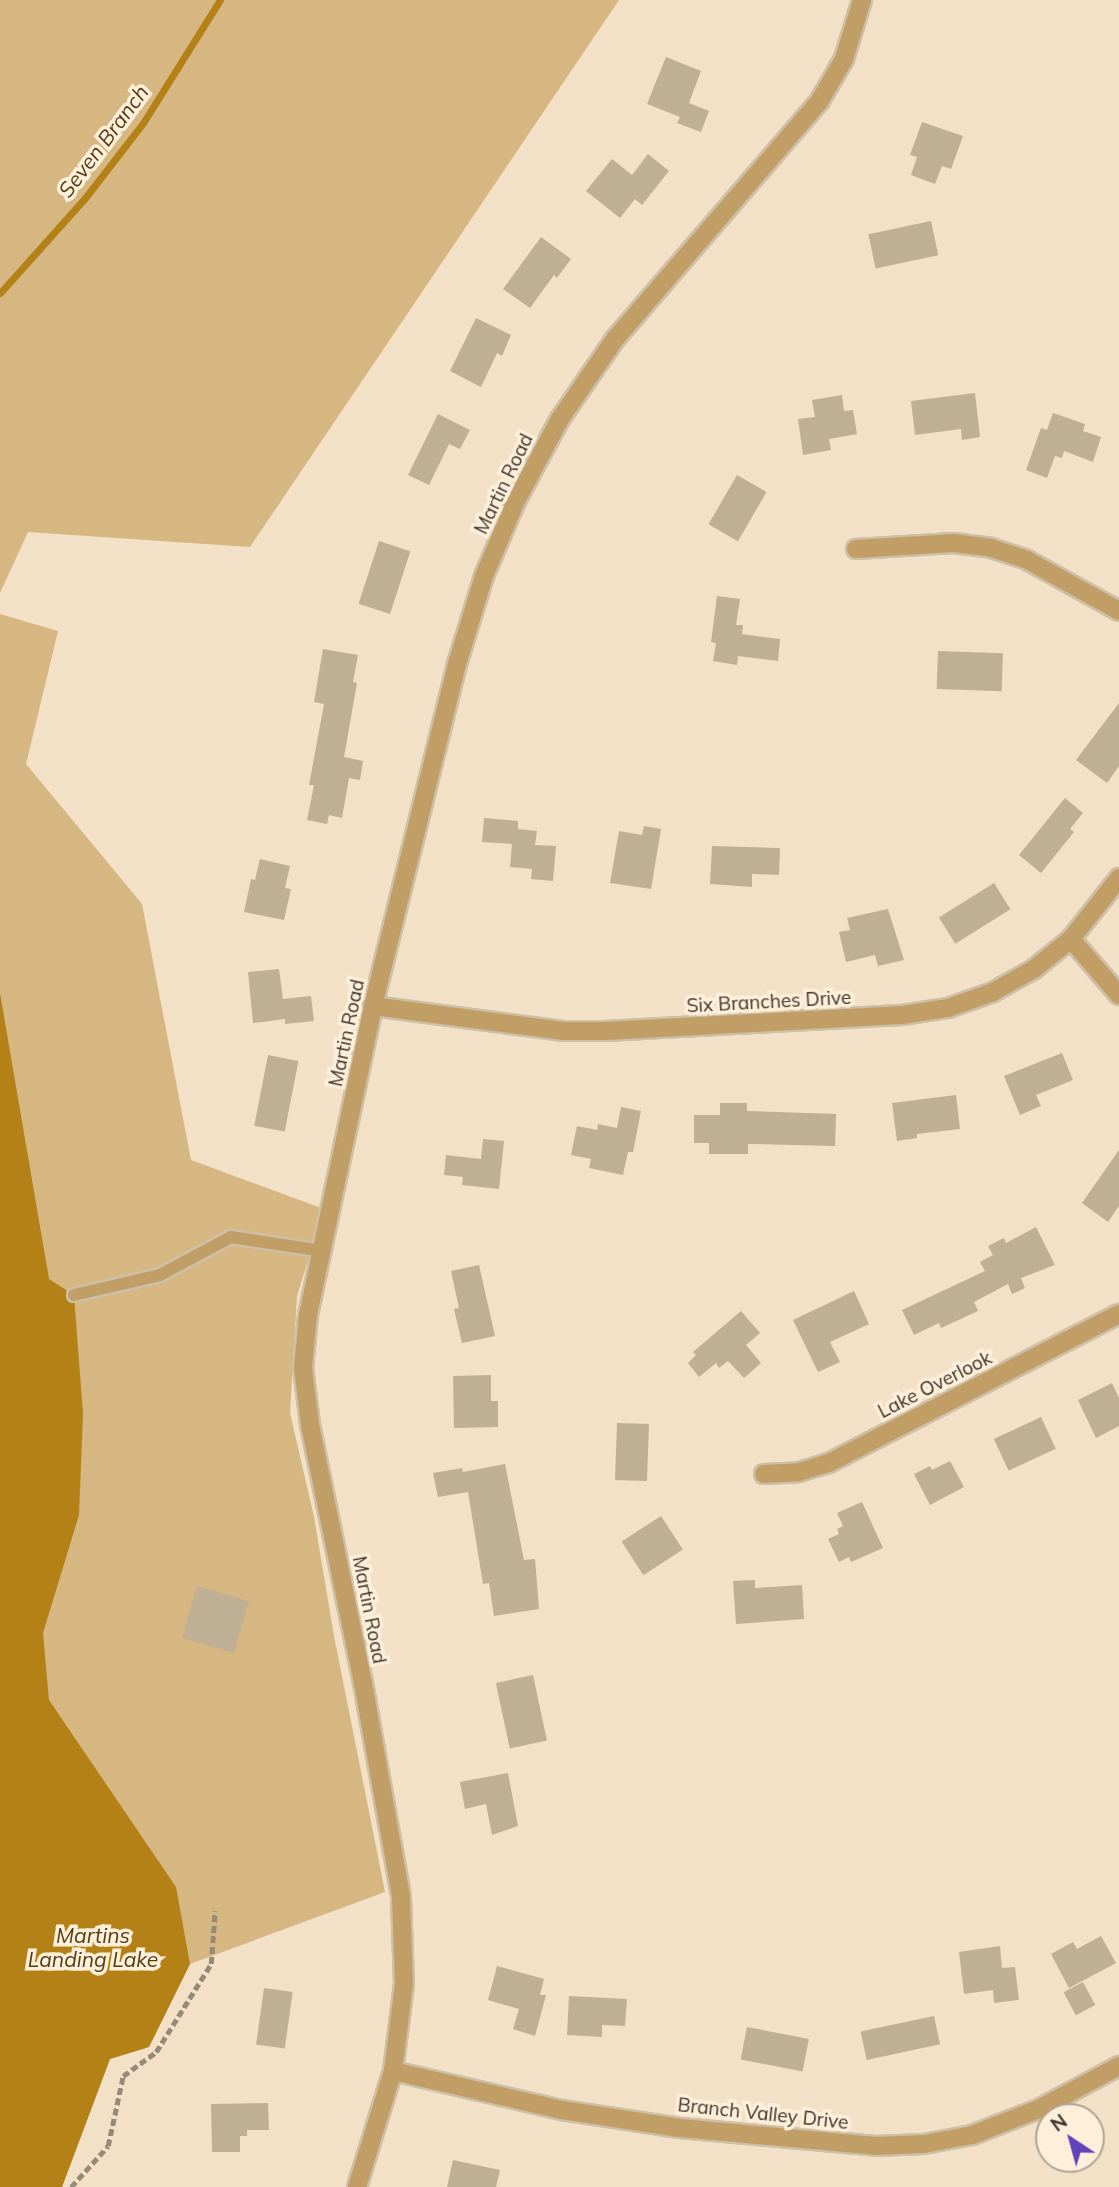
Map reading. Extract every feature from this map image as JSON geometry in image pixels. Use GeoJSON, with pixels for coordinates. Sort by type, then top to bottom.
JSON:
{"type":"FeatureCollection","features":[{"type":"Feature","properties":{"kind":"street","name":"Martin Road"},"geometry":{"type":"LineString","coordinates":[[358,2187],[393,2071],[404,1984],[401,1896],[363,1683],[310,1424],[303,1368],[307,1315],[373,1006],[458,661],[484,576],[516,501],[560,419],[615,340],[819,102],[844,59],[862,0]]}},
{"type":"Feature","properties":{"kind":"street"},"geometry":{"type":"LineString","coordinates":[[856,549],[953,543],[991,548],[1027,560],[1119,611]]}},
{"type":"Feature","properties":{"kind":"street","name":"Six Branches Drive"},"geometry":{"type":"LineString","coordinates":[[373,1006],[562,1031],[902,1015],[948,1007],[993,992],[1034,969],[1071,939],[1119,878]]}},
{"type":"Feature","properties":{"kind":"street"},"geometry":{"type":"LineString","coordinates":[[1071,939],[1119,995]]}},
{"type":"Feature","properties":{"kind":"street","name":"Lake Overlook"},"geometry":{"type":"LineString","coordinates":[[764,1475],[799,1472],[829,1463],[1119,1314]]}},
{"type":"Feature","properties":{"kind":"street","name":"Branch Valley Drive"},"geometry":{"type":"LineString","coordinates":[[393,2071],[575,2112],[680,2128],[876,2146],[924,2144],[971,2134],[1040,2109],[1119,2066]]}},
{"type":"Feature","properties":{"kind":"lane"},"geometry":{"type":"LineString","coordinates":[[74,1295],[160,1275],[231,1237],[322,1251]]}},
{"type":"Feature","properties":{"kind":"path"},"geometry":{"type":"LineString","coordinates":[[71,2187],[108,2146],[123,2076],[156,2052],[211,1964],[215,1910]]}},
{"type":"Feature","properties":{"kind":"shaded area"},"geometry":{"type":"Polygon","coordinates":[[[0,0],[619,0],[250,547],[28,532],[0,593],[0,0]]]}},
{"type":"Feature","properties":{"kind":"shaded area"},"geometry":{"type":"Polygon","coordinates":[[[0,614],[58,631],[26,764],[142,904],[191,1160],[324,1209],[297,1296],[290,1413],[314,1517],[334,1636],[385,1892],[190,1964],[149,2047],[110,2059],[62,2187],[0,2187],[0,614]]]}},
{"type":"Feature","properties":{"kind":"water","name":"Martins Landing Lake"},"geometry":{"type":"Polygon","coordinates":[[[0,993],[49,1279],[74,1295],[83,1414],[79,1515],[43,1633],[49,1700],[176,1887],[190,1964],[149,2047],[110,2059],[62,2187],[0,2187],[0,993]]]}},
{"type":"Feature","properties":{"kind":"building"},"geometry":{"type":"Polygon","coordinates":[[[666,57],[701,71],[689,103],[709,111],[701,132],[677,123],[680,117],[647,104],[666,57]]]}},
{"type":"Feature","properties":{"kind":"building"},"geometry":{"type":"Polygon","coordinates":[[[922,122],[963,136],[951,169],[942,166],[935,184],[911,175],[917,157],[910,155],[922,122]]]}},
{"type":"Feature","properties":{"kind":"building"},"geometry":{"type":"Polygon","coordinates":[[[648,154],[669,171],[642,205],[635,199],[620,218],[586,191],[612,159],[632,175],[648,154]]]}},
{"type":"Feature","properties":{"kind":"building"},"geometry":{"type":"Polygon","coordinates":[[[931,221],[938,255],[876,269],[868,234],[931,221]]]}},
{"type":"Feature","properties":{"kind":"building"},"geometry":{"type":"Polygon","coordinates":[[[541,237],[571,259],[557,278],[554,275],[530,308],[503,289],[541,237]]]}},
{"type":"Feature","properties":{"kind":"building"},"geometry":{"type":"Polygon","coordinates":[[[476,318],[511,335],[502,356],[497,353],[481,387],[450,371],[476,318]]]}},
{"type":"Feature","properties":{"kind":"building"},"geometry":{"type":"Polygon","coordinates":[[[975,393],[980,437],[962,440],[961,429],[915,435],[911,401],[975,393]]]}},
{"type":"Feature","properties":{"kind":"building"},"geometry":{"type":"Polygon","coordinates":[[[842,395],[844,411],[853,410],[857,434],[829,439],[831,450],[803,455],[798,419],[815,417],[812,400],[842,395]]]}},
{"type":"Feature","properties":{"kind":"building"},"geometry":{"type":"Polygon","coordinates":[[[1053,413],[1085,424],[1083,431],[1101,437],[1093,462],[1064,451],[1062,458],[1055,456],[1047,478],[1026,470],[1041,428],[1047,430],[1053,413]]]}},
{"type":"Feature","properties":{"kind":"building"},"geometry":{"type":"Polygon","coordinates":[[[438,414],[470,430],[460,449],[449,444],[429,485],[408,475],[438,414]]]}},
{"type":"Feature","properties":{"kind":"building"},"geometry":{"type":"Polygon","coordinates":[[[737,475],[766,492],[738,541],[708,524],[737,475]]]}},
{"type":"Feature","properties":{"kind":"building"},"geometry":{"type":"Polygon","coordinates":[[[379,541],[410,551],[390,614],[359,604],[379,541]]]}},
{"type":"Feature","properties":{"kind":"building"},"geometry":{"type":"Polygon","coordinates":[[[717,596],[740,599],[736,625],[743,625],[742,634],[780,639],[778,661],[738,656],[737,665],[713,661],[716,643],[711,642],[717,596]]]}},
{"type":"Feature","properties":{"kind":"building"},"geometry":{"type":"Polygon","coordinates":[[[323,649],[358,655],[353,682],[357,683],[344,757],[363,761],[360,780],[349,778],[342,818],[329,815],[327,824],[307,820],[314,785],[309,785],[324,704],[314,702],[323,649]]]}},
{"type":"Feature","properties":{"kind":"building"},"geometry":{"type":"Polygon","coordinates":[[[938,651],[1003,653],[1002,691],[937,689],[938,651]]]}},
{"type":"Feature","properties":{"kind":"building"},"geometry":{"type":"Polygon","coordinates":[[[1119,703],[1119,766],[1107,783],[1076,760],[1119,703]]]}},
{"type":"Feature","properties":{"kind":"building"},"geometry":{"type":"Polygon","coordinates":[[[1065,798],[1083,813],[1070,829],[1074,832],[1041,873],[1019,855],[1065,798]]]}},
{"type":"Feature","properties":{"kind":"building"},"geometry":{"type":"Polygon","coordinates":[[[484,818],[518,821],[518,829],[537,831],[535,845],[556,846],[553,881],[531,879],[532,869],[510,867],[512,844],[482,842],[484,818]]]}},
{"type":"Feature","properties":{"kind":"building"},"geometry":{"type":"Polygon","coordinates":[[[644,826],[661,829],[651,889],[610,883],[619,831],[642,835],[644,826]]]}},
{"type":"Feature","properties":{"kind":"building"},"geometry":{"type":"Polygon","coordinates":[[[712,846],[780,848],[779,875],[752,874],[752,887],[710,884],[712,846]]]}},
{"type":"Feature","properties":{"kind":"building"},"geometry":{"type":"Polygon","coordinates":[[[260,859],[290,866],[285,888],[291,889],[284,920],[244,912],[251,879],[255,880],[260,859]]]}},
{"type":"Feature","properties":{"kind":"building"},"geometry":{"type":"Polygon","coordinates":[[[994,883],[1010,909],[955,944],[939,917],[994,883]]]}},
{"type":"Feature","properties":{"kind":"building"},"geometry":{"type":"Polygon","coordinates":[[[888,909],[904,960],[878,966],[875,955],[846,962],[839,932],[850,930],[847,918],[888,909]]]}},
{"type":"Feature","properties":{"kind":"building"},"geometry":{"type":"Polygon","coordinates":[[[279,969],[283,999],[311,996],[314,1021],[285,1024],[285,1019],[253,1023],[248,972],[279,969]]]}},
{"type":"Feature","properties":{"kind":"building"},"geometry":{"type":"Polygon","coordinates":[[[1062,1053],[1073,1080],[1036,1095],[1041,1106],[1020,1115],[1004,1076],[1062,1053]]]}},
{"type":"Feature","properties":{"kind":"building"},"geometry":{"type":"Polygon","coordinates":[[[268,1055],[298,1061],[285,1132],[254,1126],[268,1055]]]}},
{"type":"Feature","properties":{"kind":"building"},"geometry":{"type":"Polygon","coordinates":[[[956,1095],[960,1129],[917,1134],[917,1138],[897,1141],[892,1103],[956,1095]]]}},
{"type":"Feature","properties":{"kind":"building"},"geometry":{"type":"Polygon","coordinates":[[[720,1103],[747,1103],[747,1111],[836,1114],[835,1146],[748,1144],[748,1154],[709,1154],[709,1143],[694,1143],[694,1115],[720,1115],[720,1103]]]}},
{"type":"Feature","properties":{"kind":"building"},"geometry":{"type":"Polygon","coordinates":[[[621,1107],[641,1111],[633,1152],[628,1152],[623,1175],[589,1168],[591,1159],[571,1155],[577,1126],[597,1130],[598,1124],[617,1128],[621,1107]]]}},
{"type":"Feature","properties":{"kind":"building"},"geometry":{"type":"Polygon","coordinates":[[[483,1139],[504,1141],[499,1189],[462,1185],[463,1177],[444,1175],[446,1155],[481,1159],[483,1139]]]}},
{"type":"Feature","properties":{"kind":"building"},"geometry":{"type":"Polygon","coordinates":[[[1119,1150],[1119,1206],[1108,1222],[1082,1203],[1119,1150]]]}},
{"type":"Feature","properties":{"kind":"building"},"geometry":{"type":"Polygon","coordinates":[[[1036,1227],[1055,1265],[1021,1278],[1025,1288],[1012,1294],[1008,1284],[974,1302],[978,1311],[941,1328],[939,1323],[914,1335],[902,1310],[985,1271],[980,1262],[993,1255],[988,1246],[1004,1238],[1006,1243],[1036,1227]]]}},
{"type":"Feature","properties":{"kind":"building"},"geometry":{"type":"Polygon","coordinates":[[[479,1265],[495,1336],[462,1343],[454,1309],[459,1308],[451,1271],[479,1265]]]}},
{"type":"Feature","properties":{"kind":"building"},"geometry":{"type":"Polygon","coordinates":[[[854,1291],[869,1324],[830,1342],[840,1362],[818,1372],[793,1320],[854,1291]]]}},
{"type":"Feature","properties":{"kind":"building"},"geometry":{"type":"Polygon","coordinates":[[[741,1311],[760,1333],[746,1345],[761,1363],[744,1378],[728,1361],[719,1368],[716,1363],[699,1377],[688,1363],[696,1355],[693,1352],[741,1311]]]}},
{"type":"Feature","properties":{"kind":"building"},"geometry":{"type":"Polygon","coordinates":[[[491,1375],[491,1401],[498,1401],[498,1427],[454,1428],[453,1376],[491,1375]]]}},
{"type":"Feature","properties":{"kind":"building"},"geometry":{"type":"Polygon","coordinates":[[[1112,1383],[1119,1398],[1119,1426],[1096,1438],[1078,1400],[1112,1383]]]}},
{"type":"Feature","properties":{"kind":"building"},"geometry":{"type":"Polygon","coordinates":[[[1041,1417],[1056,1449],[1009,1471],[994,1439],[1041,1417]]]}},
{"type":"Feature","properties":{"kind":"building"},"geometry":{"type":"Polygon","coordinates":[[[617,1423],[649,1424],[647,1481],[615,1480],[617,1423]]]}},
{"type":"Feature","properties":{"kind":"building"},"geometry":{"type":"Polygon","coordinates":[[[950,1461],[964,1487],[930,1505],[914,1474],[930,1466],[932,1470],[950,1461]]]}},
{"type":"Feature","properties":{"kind":"building"},"geometry":{"type":"Polygon","coordinates":[[[505,1464],[524,1560],[535,1559],[539,1609],[494,1616],[489,1583],[483,1584],[468,1492],[438,1497],[433,1473],[462,1468],[463,1472],[505,1464]]]}},
{"type":"Feature","properties":{"kind":"building"},"geometry":{"type":"Polygon","coordinates":[[[862,1502],[883,1548],[851,1562],[849,1557],[839,1562],[828,1539],[839,1534],[837,1529],[843,1526],[837,1513],[862,1502]]]}},
{"type":"Feature","properties":{"kind":"building"},"geometry":{"type":"Polygon","coordinates":[[[661,1516],[683,1550],[643,1575],[622,1542],[661,1516]]]}},
{"type":"Feature","properties":{"kind":"building"},"geometry":{"type":"Polygon","coordinates":[[[755,1580],[755,1588],[802,1585],[804,1619],[736,1624],[733,1581],[755,1580]]]}},
{"type":"Feature","properties":{"kind":"building"},"geometry":{"type":"Polygon","coordinates":[[[197,1586],[249,1601],[234,1653],[182,1638],[197,1586]]]}},
{"type":"Feature","properties":{"kind":"building"},"geometry":{"type":"Polygon","coordinates":[[[533,1675],[547,1741],[510,1748],[496,1683],[533,1675]]]}},
{"type":"Feature","properties":{"kind":"building"},"geometry":{"type":"Polygon","coordinates":[[[508,1773],[518,1826],[492,1835],[486,1804],[465,1809],[460,1782],[508,1773]]]}},
{"type":"Feature","properties":{"kind":"building"},"geometry":{"type":"Polygon","coordinates":[[[1101,1936],[1116,1963],[1069,1988],[1051,1954],[1073,1942],[1077,1949],[1101,1936]]]}},
{"type":"Feature","properties":{"kind":"building"},"geometry":{"type":"Polygon","coordinates":[[[1000,1946],[1002,1968],[1015,1967],[1019,2000],[994,2003],[993,1990],[964,1994],[959,1952],[1000,1946]]]}},
{"type":"Feature","properties":{"kind":"building"},"geometry":{"type":"Polygon","coordinates":[[[497,1966],[544,1979],[540,1995],[546,1995],[535,2036],[513,2029],[519,2009],[488,2000],[497,1966]]]}},
{"type":"Feature","properties":{"kind":"building"},"geometry":{"type":"Polygon","coordinates":[[[1083,1982],[1095,2005],[1076,2015],[1064,1992],[1083,1982]]]}},
{"type":"Feature","properties":{"kind":"building"},"geometry":{"type":"Polygon","coordinates":[[[264,1988],[293,1992],[285,2048],[256,2044],[264,1988]]]}},
{"type":"Feature","properties":{"kind":"building"},"geometry":{"type":"Polygon","coordinates":[[[569,1996],[627,1999],[625,2026],[602,2025],[602,2037],[567,2035],[569,1996]]]}},
{"type":"Feature","properties":{"kind":"building"},"geometry":{"type":"Polygon","coordinates":[[[934,2016],[940,2044],[867,2060],[861,2032],[934,2016]]]}},
{"type":"Feature","properties":{"kind":"building"},"geometry":{"type":"Polygon","coordinates":[[[747,2027],[809,2039],[803,2071],[741,2059],[747,2027]]]}},
{"type":"Feature","properties":{"kind":"building"},"geometry":{"type":"Polygon","coordinates":[[[268,2103],[269,2130],[247,2130],[247,2136],[240,2136],[240,2152],[212,2152],[211,2104],[268,2103]]]}},
{"type":"Feature","properties":{"kind":"building"},"geometry":{"type":"Polygon","coordinates":[[[453,2160],[500,2170],[496,2187],[447,2187],[453,2160]]]}},
{"type":"Feature","properties":{"kind":"waterway","name":"Seven Branch"},"geometry":{"type":"LineString","coordinates":[[0,293],[85,198],[143,123],[220,0]]}}]}
